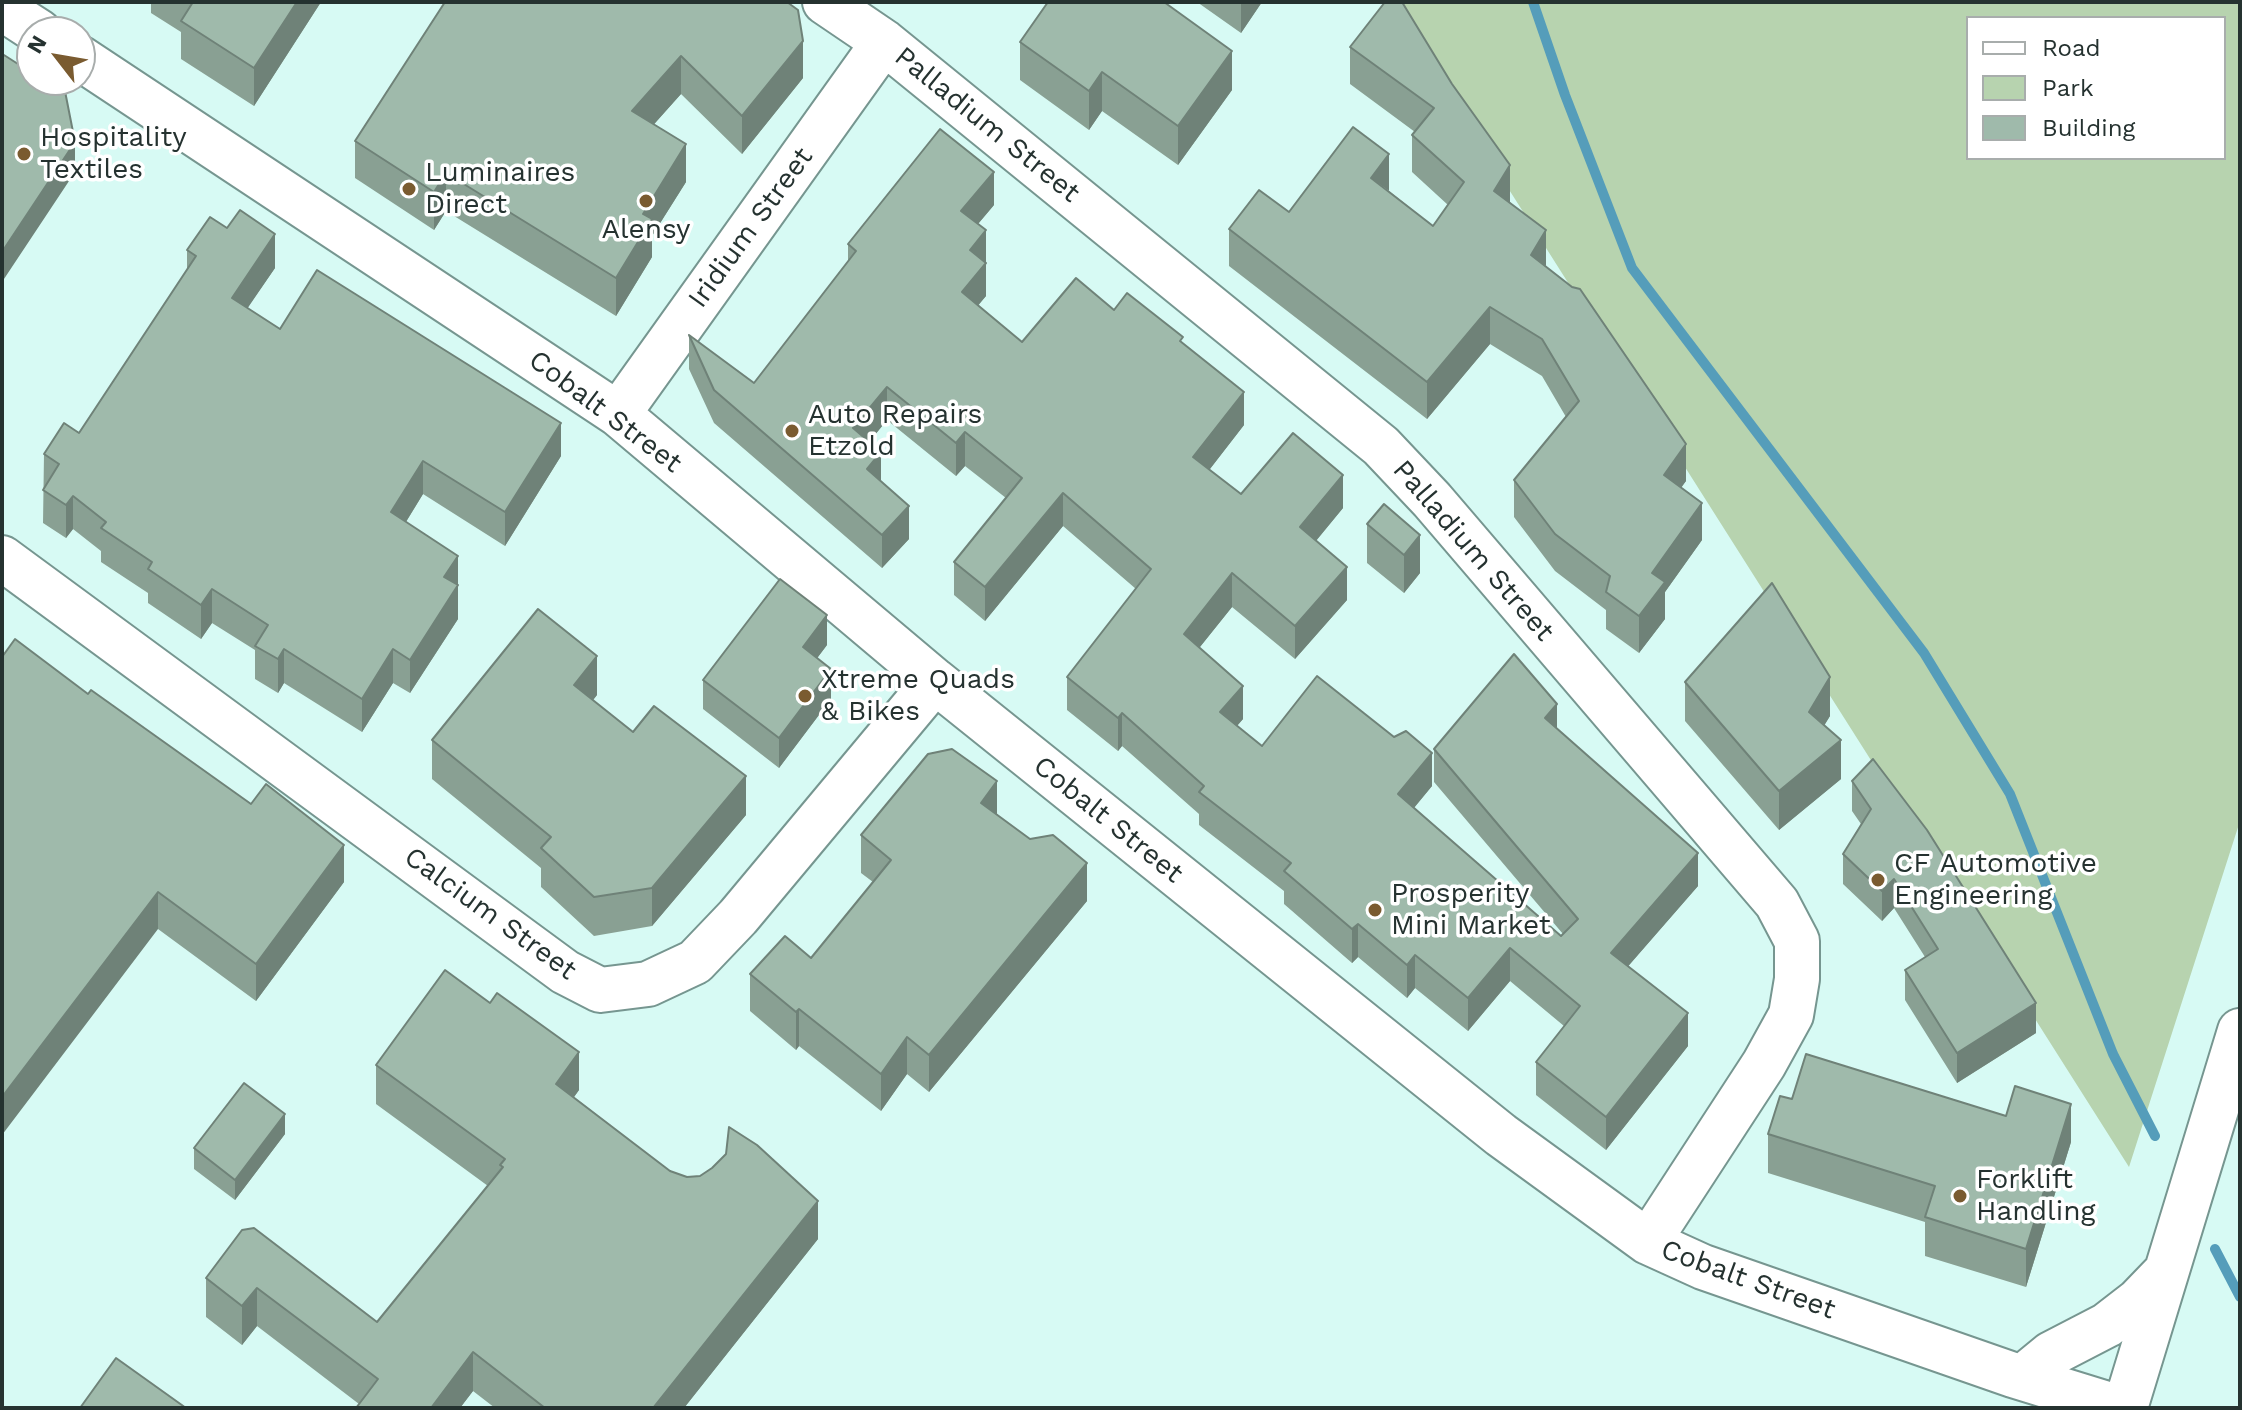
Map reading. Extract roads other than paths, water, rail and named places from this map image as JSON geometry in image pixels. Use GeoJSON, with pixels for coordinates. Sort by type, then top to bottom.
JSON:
{"type":"FeatureCollection","features":[{"type":"Feature","properties":{"kind":"street","name":"Palladium Street"},"geometry":{"type":"LineString","coordinates":[[825,2],[884,42],[1381,446],[1432,500],[1777,903],[1797,941],[1797,979],[1791,1015],[1764,1064],[1648,1242]]}},
{"type":"Feature","properties":{"kind":"street","name":"Iridium Street"},"geometry":{"type":"LineString","coordinates":[[618,414],[884,42]]}},
{"type":"Feature","properties":{"kind":"street","name":"Cobalt Street"},"geometry":{"type":"LineString","coordinates":[[96,69],[618,414],[935,681],[1501,1135],[1648,1242],[1703,1267],[2022,1387],[2123,1408]]}},
{"type":"Feature","properties":{"kind":"street","name":"Calcium Street"},"geometry":{"type":"LineString","coordinates":[[2,558],[565,972],[600,990],[648,984],[695,962],[738,917],[935,681]]}},
{"type":"Feature","properties":{"kind":"street"},"geometry":{"type":"LineString","coordinates":[[2123,1408],[2240,1031]]}},
{"type":"Feature","properties":{"kind":"street"},"geometry":{"type":"LineString","coordinates":[[2022,1387],[2051,1354],[2107,1325],[2138,1301],[2166,1272]]}},
{"type":"Feature","properties":{"kind":"waterway"},"geometry":{"type":"LineString","coordinates":[[1533,2],[1565,95],[1632,268],[1924,653],[2010,794],[2113,1054],[2155,1136]]}},
{"type":"Feature","properties":{"kind":"waterway"},"geometry":{"type":"LineString","coordinates":[[2215,1249],[2240,1297]]}},
{"type":"Feature","properties":{"kind":"place","name":"Hospitality Textiles"},"geometry":{"type":"Point","coordinates":[24,154]}},
{"type":"Feature","properties":{"kind":"place","name":"Luminaires Direct"},"geometry":{"type":"Point","coordinates":[409,189]}},
{"type":"Feature","properties":{"kind":"place","name":"Alensy"},"geometry":{"type":"Point","coordinates":[646,201]}},
{"type":"Feature","properties":{"kind":"place","name":"Auto Repairs Etzold"},"geometry":{"type":"Point","coordinates":[792,431]}},
{"type":"Feature","properties":{"kind":"place","name":"Xtreme Quads & Bikes"},"geometry":{"type":"Point","coordinates":[805,696]}},
{"type":"Feature","properties":{"kind":"place","name":"CF Automotive Engineering"},"geometry":{"type":"Point","coordinates":[1878,880]}},
{"type":"Feature","properties":{"kind":"place","name":"Prosperity Mini Market"},"geometry":{"type":"Point","coordinates":[1375,910]}},
{"type":"Feature","properties":{"kind":"place","name":"Forklift Handling"},"geometry":{"type":"Point","coordinates":[1960,1196]}}]}
